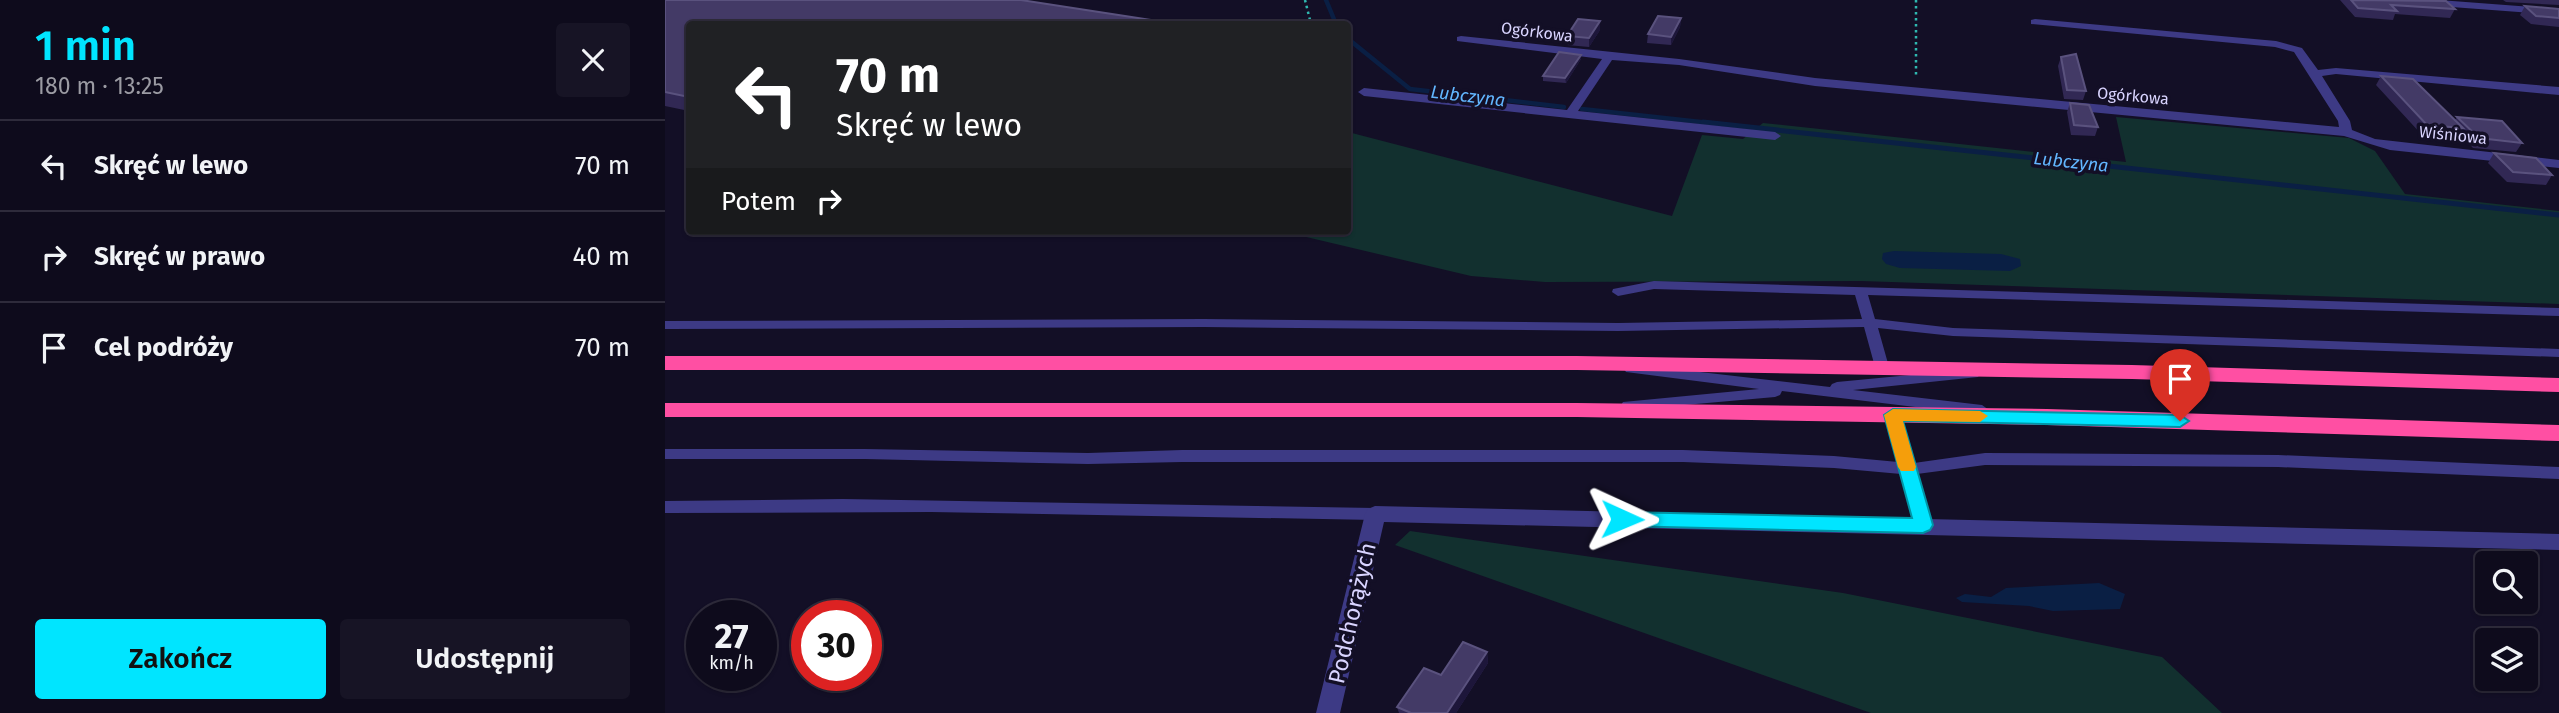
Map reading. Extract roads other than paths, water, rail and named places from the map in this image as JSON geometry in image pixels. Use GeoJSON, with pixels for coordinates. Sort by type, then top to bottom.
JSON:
{"type":"FeatureCollection","features":[{"type":"Feature","properties":{"kind":"highway"},"geometry":{"type":"LineString","coordinates":[[665,363],[1577,363],[2027,370],[2559,385]]}},
{"type":"Feature","properties":{"kind":"highway"},"geometry":{"type":"LineString","coordinates":[[665,410],[1577,410],[2047,417],[2559,433]]}},
{"type":"Feature","properties":{"kind":"street"},"geometry":{"type":"LineString","coordinates":[[2398,0],[2559,12]]}},
{"type":"Feature","properties":{"kind":"street"},"geometry":{"type":"LineString","coordinates":[[2035,22],[2276,44],[2298,50],[2344,121],[2346,132]]}},
{"type":"Feature","properties":{"kind":"street","name":"Ogórkowa"},"geometry":{"type":"LineString","coordinates":[[1461,39],[1679,62],[1815,82],[2346,132]]}},
{"type":"Feature","properties":{"kind":"street"},"geometry":{"type":"LineString","coordinates":[[1570,114],[1609,56]]}},
{"type":"Feature","properties":{"kind":"street"},"geometry":{"type":"LineString","coordinates":[[2315,74],[2336,72],[2559,92]]}},
{"type":"Feature","properties":{"kind":"street"},"geometry":{"type":"LineString","coordinates":[[1364,92],[1775,136]]}},
{"type":"Feature","properties":{"kind":"street","name":"Wiśniowa"},"geometry":{"type":"LineString","coordinates":[[2346,132],[2371,142],[2391,146],[2559,164]]}},
{"type":"Feature","properties":{"kind":"street"},"geometry":{"type":"LineString","coordinates":[[1375,514],[2559,542]]}},
{"type":"Feature","properties":{"kind":"street","name":"Podchorążych"},"geometry":{"type":"LineString","coordinates":[[1328,713],[1375,514]]}},
{"type":"Feature","properties":{"kind":"lane"},"geometry":{"type":"LineString","coordinates":[[1618,292],[1654,285],[2559,312]]}},
{"type":"Feature","properties":{"kind":"lane"},"geometry":{"type":"LineString","coordinates":[[1860,290],[1882,367]]}},
{"type":"Feature","properties":{"kind":"lane"},"geometry":{"type":"LineString","coordinates":[[665,326],[1203,323],[1618,327],[1870,323],[1953,332],[2559,353]]}},
{"type":"Feature","properties":{"kind":"lane"},"geometry":{"type":"LineString","coordinates":[[1577,363],[2047,417]]}},
{"type":"Feature","properties":{"kind":"lane"},"geometry":{"type":"LineString","coordinates":[[1577,410],[2027,370]]}},
{"type":"Feature","properties":{"kind":"lane"},"geometry":{"type":"LineString","coordinates":[[1893,415],[1923,525]]}},
{"type":"Feature","properties":{"kind":"lane"},"geometry":{"type":"LineString","coordinates":[[665,454],[930,455],[1086,459],[1182,456],[1683,456],[1908,468],[1986,459],[2264,461],[2559,473]]}},
{"type":"Feature","properties":{"kind":"lane"},"geometry":{"type":"LineString","coordinates":[[665,507],[817,504],[1040,505],[1375,514]]}},
{"type":"Feature","properties":{"kind":"water"},"geometry":{"type":"Polygon","coordinates":[[[1883,253],[2001,254],[2020,259],[2021,266],[2010,271],[1900,268],[1886,264],[1882,259],[1883,253]]]}},
{"type":"Feature","properties":{"kind":"water"},"geometry":{"type":"Polygon","coordinates":[[[2099,583],[2125,594],[2120,609],[2053,611],[2029,606],[1962,602],[1956,598],[1965,594],[1991,597],[2006,588],[2099,583]]]}},
{"type":"Feature","properties":{"kind":"waterway","name":"Lubczyna"},"geometry":{"type":"LineString","coordinates":[[1326,0],[1335,21]]}},
{"type":"Feature","properties":{"kind":"waterway","name":"Lubczyna"},"geometry":{"type":"LineString","coordinates":[[1351,41],[1410,89],[1564,107]]}},
{"type":"Feature","properties":{"kind":"waterway","name":"Lubczyna"},"geometry":{"type":"LineString","coordinates":[[1582,109],[1719,124]]}},
{"type":"Feature","properties":{"kind":"waterway","name":"Lubczyna"},"geometry":{"type":"LineString","coordinates":[[1703,122],[2559,215]]}}]}
